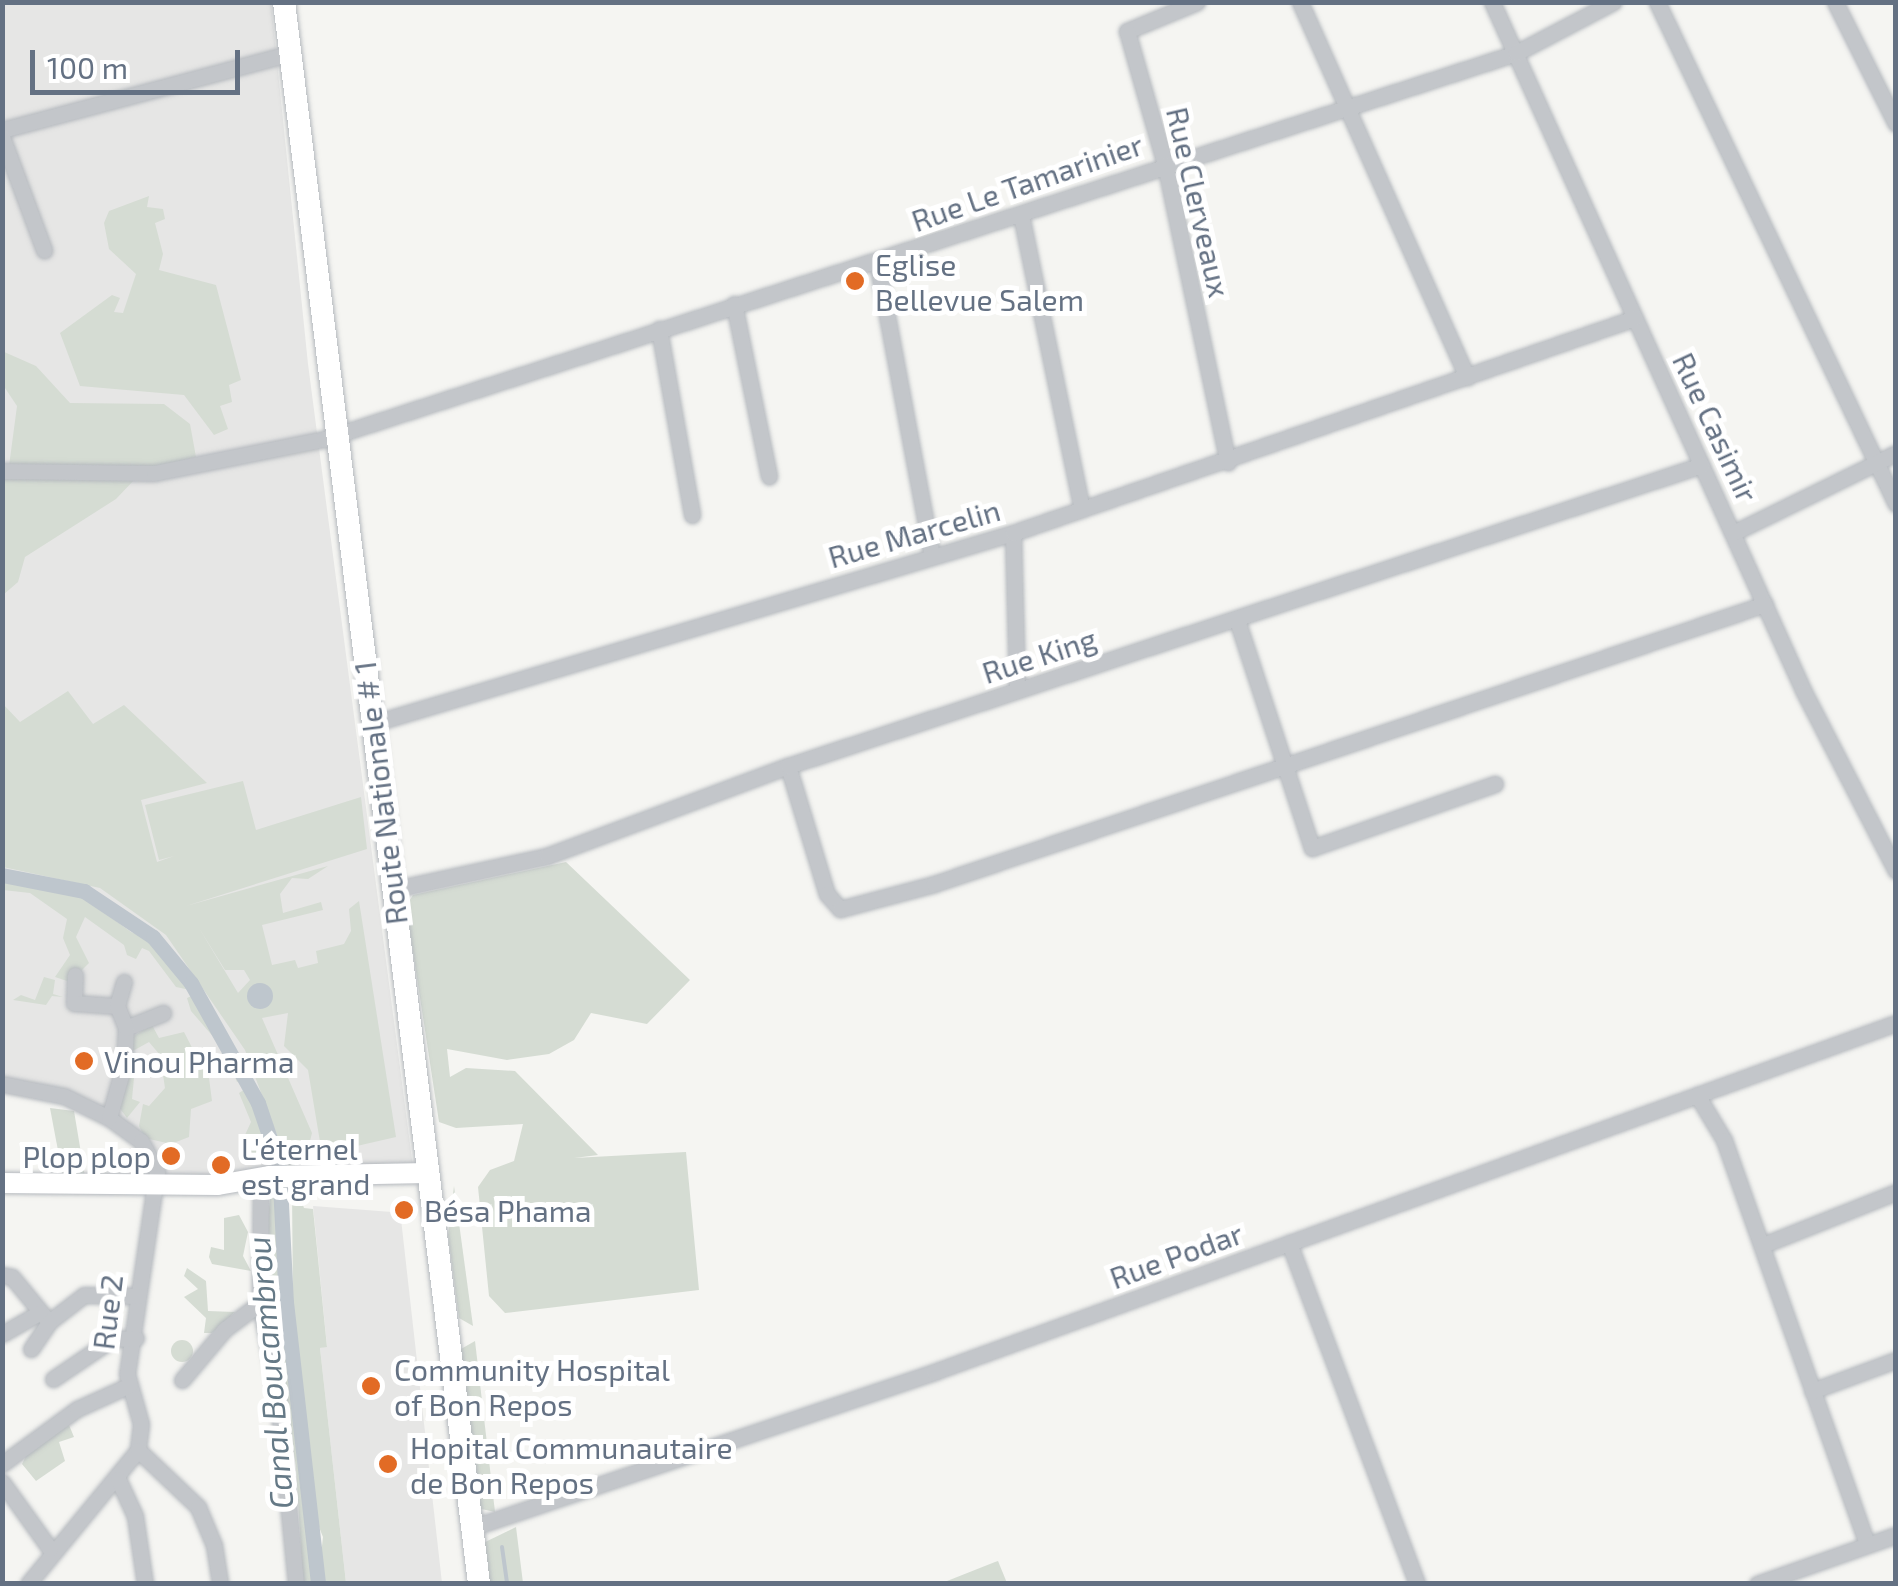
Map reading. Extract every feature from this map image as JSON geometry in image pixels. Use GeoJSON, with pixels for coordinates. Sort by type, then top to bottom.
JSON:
{"type":"FeatureCollection","features":[{"type":"Feature","properties":{"kind":"main road","name":"Route Nationale # 1"},"geometry":{"type":"LineString","coordinates":[[284,2],[479,1584]]}},
{"type":"Feature","properties":{"kind":"street","name":"Rue Clerveaux"},"geometry":{"type":"LineString","coordinates":[[1198,2],[1127,31],[1164,164],[1228,462]]}},
{"type":"Feature","properties":{"kind":"street"},"geometry":{"type":"LineString","coordinates":[[1300,2],[1350,106],[1468,377]]}},
{"type":"Feature","properties":{"kind":"street","name":"Rue Casimir"},"geometry":{"type":"LineString","coordinates":[[1492,2],[1765,604],[1896,872]]}},
{"type":"Feature","properties":{"kind":"street","name":"Rue Le Tamarinier"},"geometry":{"type":"LineString","coordinates":[[2,471],[154,473],[324,439],[336,431],[877,262],[1164,164],[1516,53],[1613,2]]}},
{"type":"Feature","properties":{"kind":"street"},"geometry":{"type":"LineString","coordinates":[[1657,2],[1896,504]]}},
{"type":"Feature","properties":{"kind":"street"},"geometry":{"type":"LineString","coordinates":[[1835,2],[1896,124]]}},
{"type":"Feature","properties":{"kind":"street"},"geometry":{"type":"LineString","coordinates":[[44,250],[2,134],[291,53]]}},
{"type":"Feature","properties":{"kind":"street"},"geometry":{"type":"LineString","coordinates":[[1020,215],[1082,508]]}},
{"type":"Feature","properties":{"kind":"street"},"geometry":{"type":"LineString","coordinates":[[877,262],[932,556]]}},
{"type":"Feature","properties":{"kind":"street"},"geometry":{"type":"LineString","coordinates":[[734,304],[769,476]]}},
{"type":"Feature","properties":{"kind":"street","name":"Rue Marcelin"},"geometry":{"type":"LineString","coordinates":[[371,724],[1013,533],[1228,462],[1636,318]]}},
{"type":"Feature","properties":{"kind":"street"},"geometry":{"type":"LineString","coordinates":[[660,329],[692,515]]}},
{"type":"Feature","properties":{"kind":"street"},"geometry":{"type":"LineString","coordinates":[[1735,532],[1896,453]]}},
{"type":"Feature","properties":{"kind":"street","name":"Rue King"},"geometry":{"type":"LineString","coordinates":[[391,890],[546,856],[788,766],[1702,465]]}},
{"type":"Feature","properties":{"kind":"street"},"geometry":{"type":"LineString","coordinates":[[1013,533],[1017,690]]}},
{"type":"Feature","properties":{"kind":"street"},"geometry":{"type":"LineString","coordinates":[[788,766],[828,894],[840,908],[934,884],[1765,604]]}},
{"type":"Feature","properties":{"kind":"street"},"geometry":{"type":"LineString","coordinates":[[1237,620],[1312,848],[1495,784]]}},
{"type":"Feature","properties":{"kind":"street"},"geometry":{"type":"LineString","coordinates":[[74,976],[74,1003],[117,1006]]}},
{"type":"Feature","properties":{"kind":"street"},"geometry":{"type":"LineString","coordinates":[[109,1118],[118,1099],[126,1028],[117,1006],[124,982]]}},
{"type":"Feature","properties":{"kind":"street"},"geometry":{"type":"LineString","coordinates":[[126,1028],[163,1013]]}},
{"type":"Feature","properties":{"kind":"street","name":"Rue Podar"},"geometry":{"type":"LineString","coordinates":[[471,1528],[897,1385],[1896,1023]]}},
{"type":"Feature","properties":{"kind":"street"},"geometry":{"type":"LineString","coordinates":[[2,1084],[64,1096],[109,1118],[141,1141],[157,1171],[154,1186]]}},
{"type":"Feature","properties":{"kind":"street"},"geometry":{"type":"LineString","coordinates":[[1697,1095],[1724,1140],[1867,1544]]}},
{"type":"Feature","properties":{"kind":"street"},"geometry":{"type":"LineString","coordinates":[[2,1183],[154,1186],[266,1176],[428,1173]]}},
{"type":"Feature","properties":{"kind":"street"},"geometry":{"type":"LineString","coordinates":[[266,1176],[260,1302],[277,1390],[296,1584]]}},
{"type":"Feature","properties":{"kind":"street","name":"Rue 2"},"geometry":{"type":"LineString","coordinates":[[138,1450],[141,1424],[130,1385],[154,1186]]}},
{"type":"Feature","properties":{"kind":"street"},"geometry":{"type":"LineString","coordinates":[[1763,1245],[1896,1192]]}},
{"type":"Feature","properties":{"kind":"street"},"geometry":{"type":"LineString","coordinates":[[1289,1243],[1417,1584]]}},
{"type":"Feature","properties":{"kind":"street"},"geometry":{"type":"LineString","coordinates":[[2,1275],[12,1277],[44,1317]]}},
{"type":"Feature","properties":{"kind":"street"},"geometry":{"type":"LineString","coordinates":[[2,1334],[84,1295],[138,1296]]}},
{"type":"Feature","properties":{"kind":"street"},"geometry":{"type":"LineString","coordinates":[[182,1380],[224,1330],[260,1302]]}},
{"type":"Feature","properties":{"kind":"street"},"geometry":{"type":"LineString","coordinates":[[31,1349],[44,1317]]}},
{"type":"Feature","properties":{"kind":"street"},"geometry":{"type":"LineString","coordinates":[[53,1379],[112,1339],[136,1338]]}},
{"type":"Feature","properties":{"kind":"street"},"geometry":{"type":"LineString","coordinates":[[1812,1391],[1896,1360]]}},
{"type":"Feature","properties":{"kind":"street"},"geometry":{"type":"LineString","coordinates":[[2,1464],[78,1409],[130,1385]]}},
{"type":"Feature","properties":{"kind":"street"},"geometry":{"type":"LineString","coordinates":[[28,1584],[50,1550],[118,1479],[138,1450],[198,1508],[214,1545],[220,1584]]}},
{"type":"Feature","properties":{"kind":"street"},"geometry":{"type":"LineString","coordinates":[[118,1479],[135,1516],[145,1584]]}},
{"type":"Feature","properties":{"kind":"street"},"geometry":{"type":"LineString","coordinates":[[2,1482],[50,1550]]}},
{"type":"Feature","properties":{"kind":"street"},"geometry":{"type":"LineString","coordinates":[[1764,1582],[1896,1535]]}},
{"type":"Feature","properties":{"kind":"shaded area"},"geometry":{"type":"Polygon","coordinates":[[[3,3],[271,3],[308,364],[413,1167],[157,1177],[139,1143],[71,1105],[3,1090],[3,3]]]}},
{"type":"Feature","properties":{"kind":"shaded area"},"geometry":{"type":"Polygon","coordinates":[[[149,196],[147,207],[163,209],[165,219],[155,223],[163,254],[159,270],[216,285],[241,380],[229,385],[232,402],[220,406],[228,429],[214,435],[184,395],[80,386],[60,333],[112,295],[120,298],[114,312],[123,313],[136,274],[109,249],[104,223],[109,211],[149,196]]]}},
{"type":"Feature","properties":{"kind":"shaded area"},"geometry":{"type":"Polygon","coordinates":[[[2,351],[36,366],[70,403],[164,404],[190,424],[196,457],[152,468],[9,466],[17,406],[3,385],[2,351]]]}},
{"type":"Feature","properties":{"kind":"shaded area"},"geometry":{"type":"Polygon","coordinates":[[[3,478],[136,478],[116,499],[25,557],[18,582],[3,595],[3,478]]]}},
{"type":"Feature","properties":{"kind":"shaded area"},"geometry":{"type":"Polygon","coordinates":[[[68,691],[93,724],[124,705],[207,783],[141,800],[157,862],[174,856],[159,860],[145,805],[243,781],[256,830],[361,797],[367,849],[186,906],[328,866],[308,879],[292,878],[280,894],[283,913],[321,902],[323,910],[262,925],[272,965],[295,960],[298,968],[318,963],[316,951],[344,944],[351,931],[349,909],[359,901],[396,1137],[322,1154],[308,1070],[284,1046],[288,1013],[262,1018],[312,1133],[306,1157],[296,1156],[295,1167],[289,1167],[245,1050],[166,935],[100,888],[3,867],[2,703],[20,722],[68,691]],[[199,928],[238,993],[250,980],[244,970],[225,970],[199,928]]]}},
{"type":"Feature","properties":{"kind":"shaded area"},"geometry":{"type":"Polygon","coordinates":[[[566,862],[690,980],[647,1024],[591,1013],[574,1040],[549,1054],[507,1060],[447,1049],[450,1077],[466,1068],[515,1071],[598,1155],[574,1158],[686,1152],[699,1290],[505,1313],[489,1296],[478,1187],[490,1170],[514,1161],[523,1124],[456,1128],[439,1122],[406,906],[413,895],[566,862]]]}},
{"type":"Feature","properties":{"kind":"shaded area"},"geometry":{"type":"Polygon","coordinates":[[[2,877],[72,889],[131,932],[158,943],[195,991],[176,987],[149,951],[142,948],[136,959],[127,955],[124,945],[85,917],[76,937],[89,963],[70,982],[55,977],[70,955],[63,938],[67,919],[30,893],[3,890],[2,877]]]}},
{"type":"Feature","properties":{"kind":"shaded area"},"geometry":{"type":"Polygon","coordinates":[[[44,977],[55,980],[53,994],[63,997],[52,996],[46,1005],[13,1000],[21,995],[35,1000],[44,977]]]}},
{"type":"Feature","properties":{"kind":"shaded area"},"geometry":{"type":"Polygon","coordinates":[[[260,983],[269,987],[273,996],[269,1005],[260,1009],[251,1005],[247,996],[251,987],[260,983]]]}},
{"type":"Feature","properties":{"kind":"shaded area"},"geometry":{"type":"Polygon","coordinates":[[[198,993],[235,1050],[246,1079],[237,1082],[222,1047],[191,1011],[187,998],[198,993]]]}},
{"type":"Feature","properties":{"kind":"shaded area"},"geometry":{"type":"Polygon","coordinates":[[[152,1025],[159,1038],[184,1032],[204,1071],[216,1067],[209,1078],[212,1101],[191,1109],[189,1137],[171,1144],[145,1138],[139,1126],[143,1104],[149,1106],[165,1088],[160,1055],[149,1042],[131,1052],[132,1037],[152,1025]]]}},
{"type":"Feature","properties":{"kind":"shaded area"},"geometry":{"type":"Polygon","coordinates":[[[127,1076],[134,1078],[132,1099],[140,1102],[127,1118],[119,1107],[127,1076]]]}},
{"type":"Feature","properties":{"kind":"shaded area"},"geometry":{"type":"Polygon","coordinates":[[[253,1084],[263,1104],[279,1164],[271,1154],[252,1153],[245,1135],[251,1122],[239,1093],[253,1084]]]}},
{"type":"Feature","properties":{"kind":"shaded area"},"geometry":{"type":"Polygon","coordinates":[[[50,1108],[74,1111],[85,1177],[63,1177],[50,1108]]]}},
{"type":"Feature","properties":{"kind":"shaded area"},"geometry":{"type":"Polygon","coordinates":[[[272,1184],[279,1207],[315,1583],[303,1583],[296,1467],[271,1304],[266,1232],[272,1184]]]}},
{"type":"Feature","properties":{"kind":"shaded area"},"geometry":{"type":"Polygon","coordinates":[[[454,1186],[473,1326],[459,1318],[448,1235],[454,1186]]]}},
{"type":"Feature","properties":{"kind":"shaded area"},"geometry":{"type":"Polygon","coordinates":[[[292,1190],[298,1190],[304,1208],[313,1209],[327,1347],[320,1348],[346,1583],[321,1583],[319,1572],[323,1537],[313,1512],[293,1308],[292,1190]]]}},
{"type":"Feature","properties":{"kind":"shaded area","name":"Community Hospital of Bon Repos"},"geometry":{"type":"Polygon","coordinates":[[[313,1206],[392,1212],[393,1219],[401,1219],[442,1583],[346,1583],[320,1348],[327,1346],[313,1206]]]}},
{"type":"Feature","properties":{"kind":"shaded area"},"geometry":{"type":"Polygon","coordinates":[[[239,1215],[248,1232],[243,1256],[251,1271],[212,1264],[209,1257],[211,1247],[224,1250],[224,1218],[239,1215]]]}},
{"type":"Feature","properties":{"kind":"shaded area"},"geometry":{"type":"Polygon","coordinates":[[[187,1268],[206,1281],[208,1311],[235,1312],[212,1333],[204,1333],[206,1318],[184,1297],[198,1289],[184,1276],[187,1268]]]}},
{"type":"Feature","properties":{"kind":"shaded area"},"geometry":{"type":"Polygon","coordinates":[[[182,1340],[190,1343],[190,1359],[182,1362],[174,1359],[171,1351],[174,1343],[182,1340]]]}},
{"type":"Feature","properties":{"kind":"shaded area"},"geometry":{"type":"Polygon","coordinates":[[[475,1341],[495,1512],[477,1508],[457,1363],[461,1349],[475,1341]]]}},
{"type":"Feature","properties":{"kind":"shaded area"},"geometry":{"type":"Polygon","coordinates":[[[69,1425],[74,1437],[59,1442],[65,1461],[36,1481],[22,1464],[29,1450],[69,1425]]]}},
{"type":"Feature","properties":{"kind":"shaded area"},"geometry":{"type":"Polygon","coordinates":[[[516,1527],[523,1583],[484,1583],[479,1545],[516,1527]]]}},
{"type":"Feature","properties":{"kind":"shaded area"},"geometry":{"type":"Polygon","coordinates":[[[998,1561],[1007,1583],[942,1583],[995,1562],[998,1561]]]}},
{"type":"Feature","properties":{"kind":"waterway","name":"Canal Boucambrou"},"geometry":{"type":"LineString","coordinates":[[2,875],[84,891],[153,937],[191,983],[258,1103],[279,1165],[286,1302],[318,1584]]}},
{"type":"Feature","properties":{"kind":"waterway"},"geometry":{"type":"LineString","coordinates":[[502,1547],[507,1584]]}},
{"type":"Feature","properties":{"kind":"place","name":"Eglise Bellevue Salem"},"geometry":{"type":"Point","coordinates":[855,281]}},
{"type":"Feature","properties":{"kind":"place","name":"Vinou Pharma"},"geometry":{"type":"Point","coordinates":[84,1061]}},
{"type":"Feature","properties":{"kind":"place","name":"Plop plop"},"geometry":{"type":"Point","coordinates":[171,1156]}},
{"type":"Feature","properties":{"kind":"place","name":"L'éternel est grand"},"geometry":{"type":"Point","coordinates":[221,1165]}},
{"type":"Feature","properties":{"kind":"place","name":"Bésa Phama"},"geometry":{"type":"Point","coordinates":[404,1210]}},
{"type":"Feature","properties":{"kind":"place","name":"Community Hospital of Bon Repos"},"geometry":{"type":"Point","coordinates":[371,1386]}},
{"type":"Feature","properties":{"kind":"place","name":"Hopital Communautaire de Bon Repos"},"geometry":{"type":"Point","coordinates":[388,1464]}}]}
